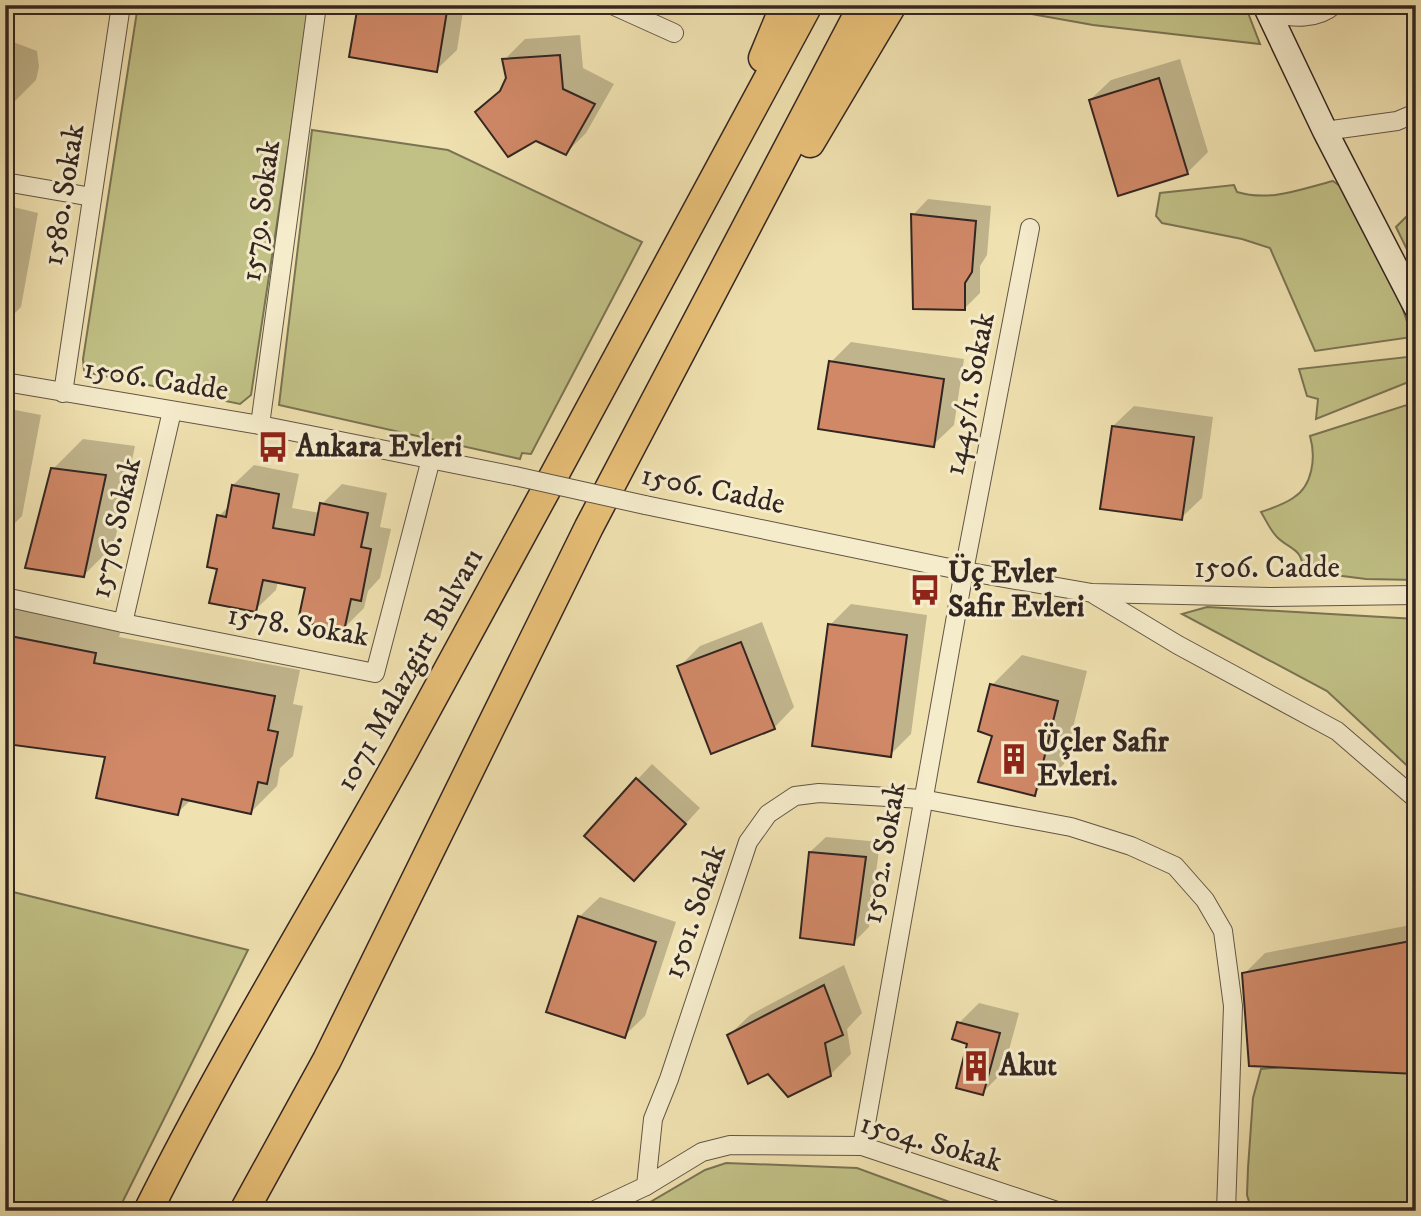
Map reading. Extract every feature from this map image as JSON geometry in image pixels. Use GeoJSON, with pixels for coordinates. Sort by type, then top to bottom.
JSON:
{"type":"FeatureCollection","features":[{"type":"Feature","properties":{"kind":"main road","name":"1071 Malazgirt Bulvarı"},"geometry":{"type":"LineString","coordinates":[[725,159],[785,5]]}},
{"type":"Feature","properties":{"kind":"main road","name":"1071 Malazgirt Bulvarı"},"geometry":{"type":"LineString","coordinates":[[148,1211],[180,1146],[524,534],[808,5]]}},
{"type":"Feature","properties":{"kind":"main road"},"geometry":{"type":"LineString","coordinates":[[244,1211],[327,1060],[589,527],[863,5]]}},
{"type":"Feature","properties":{"kind":"main road"},"geometry":{"type":"LineString","coordinates":[[718,278],[779,195],[892,5]]}},
{"type":"Feature","properties":{"kind":"street","name":"1580. Sokak"},"geometry":{"type":"LineString","coordinates":[[62,393],[121,5]]}},
{"type":"Feature","properties":{"kind":"street","name":"1579. Sokak"},"geometry":{"type":"LineString","coordinates":[[260,425],[317,5]]}},
{"type":"Feature","properties":{"kind":"street"},"geometry":{"type":"LineString","coordinates":[[612,5],[674,33]]}},
{"type":"Feature","properties":{"kind":"street"},"geometry":{"type":"LineString","coordinates":[[1267,10],[1292,17],[1311,16],[1326,12],[1334,5]]}},
{"type":"Feature","properties":{"kind":"street"},"geometry":{"type":"LineString","coordinates":[[1267,10],[1325,131],[1416,307]]}},
{"type":"Feature","properties":{"kind":"street"},"geometry":{"type":"LineString","coordinates":[[1325,131],[1397,121],[1416,113]]}},
{"type":"Feature","properties":{"kind":"street"},"geometry":{"type":"LineString","coordinates":[[5,182],[92,197]]}},
{"type":"Feature","properties":{"kind":"street","name":"1445/1. Sokak"},"geometry":{"type":"LineString","coordinates":[[964,571],[1030,228]]}},
{"type":"Feature","properties":{"kind":"street","name":"1506. Cadde"},"geometry":{"type":"LineString","coordinates":[[5,382],[260,425],[964,571],[1092,593],[1271,597],[1416,596]]}},
{"type":"Feature","properties":{"kind":"street","name":"1576. Sokak"},"geometry":{"type":"LineString","coordinates":[[5,597],[122,623],[172,411]]}},
{"type":"Feature","properties":{"kind":"street","name":"1578. Sokak"},"geometry":{"type":"LineString","coordinates":[[122,623],[375,673],[431,459]]}},
{"type":"Feature","properties":{"kind":"street","name":"1502. Sokak"},"geometry":{"type":"LineString","coordinates":[[862,1146],[964,571]]}},
{"type":"Feature","properties":{"kind":"street"},"geometry":{"type":"LineString","coordinates":[[1092,593],[1178,645],[1337,731],[1416,799]]}},
{"type":"Feature","properties":{"kind":"street","name":"1501. Sokak"},"geometry":{"type":"LineString","coordinates":[[646,1186],[653,1119],[669,1079],[748,842],[768,814],[795,796],[819,793],[922,799],[1071,827],[1130,846],[1175,866],[1205,900],[1223,931],[1233,1006],[1226,1211]]}},
{"type":"Feature","properties":{"kind":"street","name":"1504. Sokak"},"geometry":{"type":"LineString","coordinates":[[593,1211],[646,1186],[702,1152],[730,1145],[862,1146],[1057,1211]]}},
{"type":"Feature","properties":{"kind":"green space"},"geometry":{"type":"Polygon","coordinates":[[[138,5],[310,5],[251,395],[240,404],[84,370],[83,359],[138,5]]]}},
{"type":"Feature","properties":{"kind":"green space"},"geometry":{"type":"Polygon","coordinates":[[[981,5],[1245,5],[1260,44],[1093,25],[981,5]]]}},
{"type":"Feature","properties":{"kind":"green space"},"geometry":{"type":"Polygon","coordinates":[[[312,130],[448,150],[642,242],[531,454],[522,453],[520,459],[279,405],[312,130]]]}},
{"type":"Feature","properties":{"kind":"green space"},"geometry":{"type":"Polygon","coordinates":[[[1333,181],[1344,189],[1395,285],[1412,337],[1315,351],[1270,248],[1242,239],[1162,223],[1156,216],[1160,193],[1234,185],[1237,192],[1261,196],[1297,191],[1333,181]]]}},
{"type":"Feature","properties":{"kind":"green space"},"geometry":{"type":"Polygon","coordinates":[[[1416,207],[1416,268],[1396,227],[1416,207]]]}},
{"type":"Feature","properties":{"kind":"green space"},"geometry":{"type":"Polygon","coordinates":[[[1416,356],[1416,379],[1316,419],[1318,399],[1307,396],[1299,369],[1416,356]]]}},
{"type":"Feature","properties":{"kind":"green space"},"geometry":{"type":"Polygon","coordinates":[[[1416,402],[1416,580],[1366,579],[1303,571],[1301,558],[1275,534],[1261,512],[1289,500],[1305,486],[1313,462],[1310,436],[1416,402]]]}},
{"type":"Feature","properties":{"kind":"green space"},"geometry":{"type":"Polygon","coordinates":[[[1207,607],[1416,619],[1416,774],[1327,691],[1182,614],[1207,607]]]}},
{"type":"Feature","properties":{"kind":"green space"},"geometry":{"type":"Polygon","coordinates":[[[5,890],[248,950],[118,1211],[5,1211],[5,890]]]}},
{"type":"Feature","properties":{"kind":"green space"},"geometry":{"type":"Polygon","coordinates":[[[1416,1054],[1416,1211],[1252,1211],[1247,1195],[1248,1168],[1253,1098],[1261,1069],[1416,1054]]]}},
{"type":"Feature","properties":{"kind":"green space"},"geometry":{"type":"Polygon","coordinates":[[[726,1163],[857,1168],[974,1211],[635,1211],[705,1170],[726,1163]]]}},
{"type":"Feature","properties":{"kind":"building"},"geometry":{"type":"Polygon","coordinates":[[[358,5],[448,5],[437,72],[349,57],[358,5]]]}},
{"type":"Feature","properties":{"kind":"building"},"geometry":{"type":"Polygon","coordinates":[[[560,55],[563,89],[595,104],[566,155],[536,141],[508,157],[475,112],[500,91],[506,78],[502,59],[560,55]]]}},
{"type":"Feature","properties":{"kind":"building"},"geometry":{"type":"Polygon","coordinates":[[[1159,78],[1188,174],[1118,196],[1089,100],[1159,78]]]}},
{"type":"Feature","properties":{"kind":"building"},"geometry":{"type":"Polygon","coordinates":[[[911,214],[976,221],[972,272],[965,283],[965,310],[913,309],[911,214]]]}},
{"type":"Feature","properties":{"kind":"building"},"geometry":{"type":"Polygon","coordinates":[[[829,361],[944,379],[934,447],[818,429],[829,361]]]}},
{"type":"Feature","properties":{"kind":"building"},"geometry":{"type":"Polygon","coordinates":[[[1112,426],[1194,437],[1182,520],[1100,509],[1112,426]]]}},
{"type":"Feature","properties":{"kind":"building"},"geometry":{"type":"Polygon","coordinates":[[[51,468],[106,475],[84,577],[25,568],[51,468]]]}},
{"type":"Feature","properties":{"kind":"building"},"geometry":{"type":"Polygon","coordinates":[[[232,485],[279,494],[273,528],[314,535],[320,503],[368,513],[361,547],[371,549],[361,601],[351,599],[344,631],[298,621],[305,588],[263,580],[256,612],[209,603],[217,569],[207,567],[217,515],[226,517],[232,485]]]}},
{"type":"Feature","properties":{"kind":"building"},"geometry":{"type":"Polygon","coordinates":[[[828,624],[907,635],[891,757],[812,746],[828,624]]]}},
{"type":"Feature","properties":{"kind":"building"},"geometry":{"type":"Polygon","coordinates":[[[5,635],[96,653],[94,663],[275,696],[268,730],[278,732],[267,784],[258,782],[251,814],[182,799],[178,815],[96,798],[105,757],[6,744],[13,710],[5,709],[5,635]]]}},
{"type":"Feature","properties":{"kind":"building"},"geometry":{"type":"Polygon","coordinates":[[[741,642],[775,729],[711,754],[677,666],[741,642]]]}},
{"type":"Feature","properties":{"kind":"building","name":"Üçler Safir Evleri."},"geometry":{"type":"Polygon","coordinates":[[[990,684],[1058,701],[1035,796],[978,782],[992,736],[978,731],[990,684]]]}},
{"type":"Feature","properties":{"kind":"building"},"geometry":{"type":"Polygon","coordinates":[[[636,778],[686,824],[634,881],[584,836],[636,778]]]}},
{"type":"Feature","properties":{"kind":"building"},"geometry":{"type":"Polygon","coordinates":[[[809,852],[866,857],[854,945],[800,938],[809,852]]]}},
{"type":"Feature","properties":{"kind":"building"},"geometry":{"type":"Polygon","coordinates":[[[578,916],[656,942],[625,1038],[546,1012],[578,916]]]}},
{"type":"Feature","properties":{"kind":"building"},"geometry":{"type":"Polygon","coordinates":[[[1416,940],[1416,1074],[1249,1066],[1242,973],[1416,940]]]}},
{"type":"Feature","properties":{"kind":"building"},"geometry":{"type":"Polygon","coordinates":[[[824,985],[843,1035],[825,1043],[831,1076],[788,1097],[768,1074],[748,1084],[727,1035],[824,985]]]}},
{"type":"Feature","properties":{"kind":"building","name":"Akut"},"geometry":{"type":"Polygon","coordinates":[[[957,1022],[1000,1033],[983,1095],[956,1088],[967,1044],[952,1039],[957,1022]]]}},
{"type":"Feature","properties":{"kind":"place","name":"Ankara Evleri"},"geometry":{"type":"Point","coordinates":[273,447]}},
{"type":"Feature","properties":{"kind":"place","name":"Üç Evler Safir Evleri"},"geometry":{"type":"Point","coordinates":[925,590]}},
{"type":"Feature","properties":{"kind":"place","name":"Üçler Safir Evleri."},"geometry":{"type":"Point","coordinates":[1014,759]}},
{"type":"Feature","properties":{"kind":"place","name":"Akut"},"geometry":{"type":"Point","coordinates":[976,1066]}}]}
